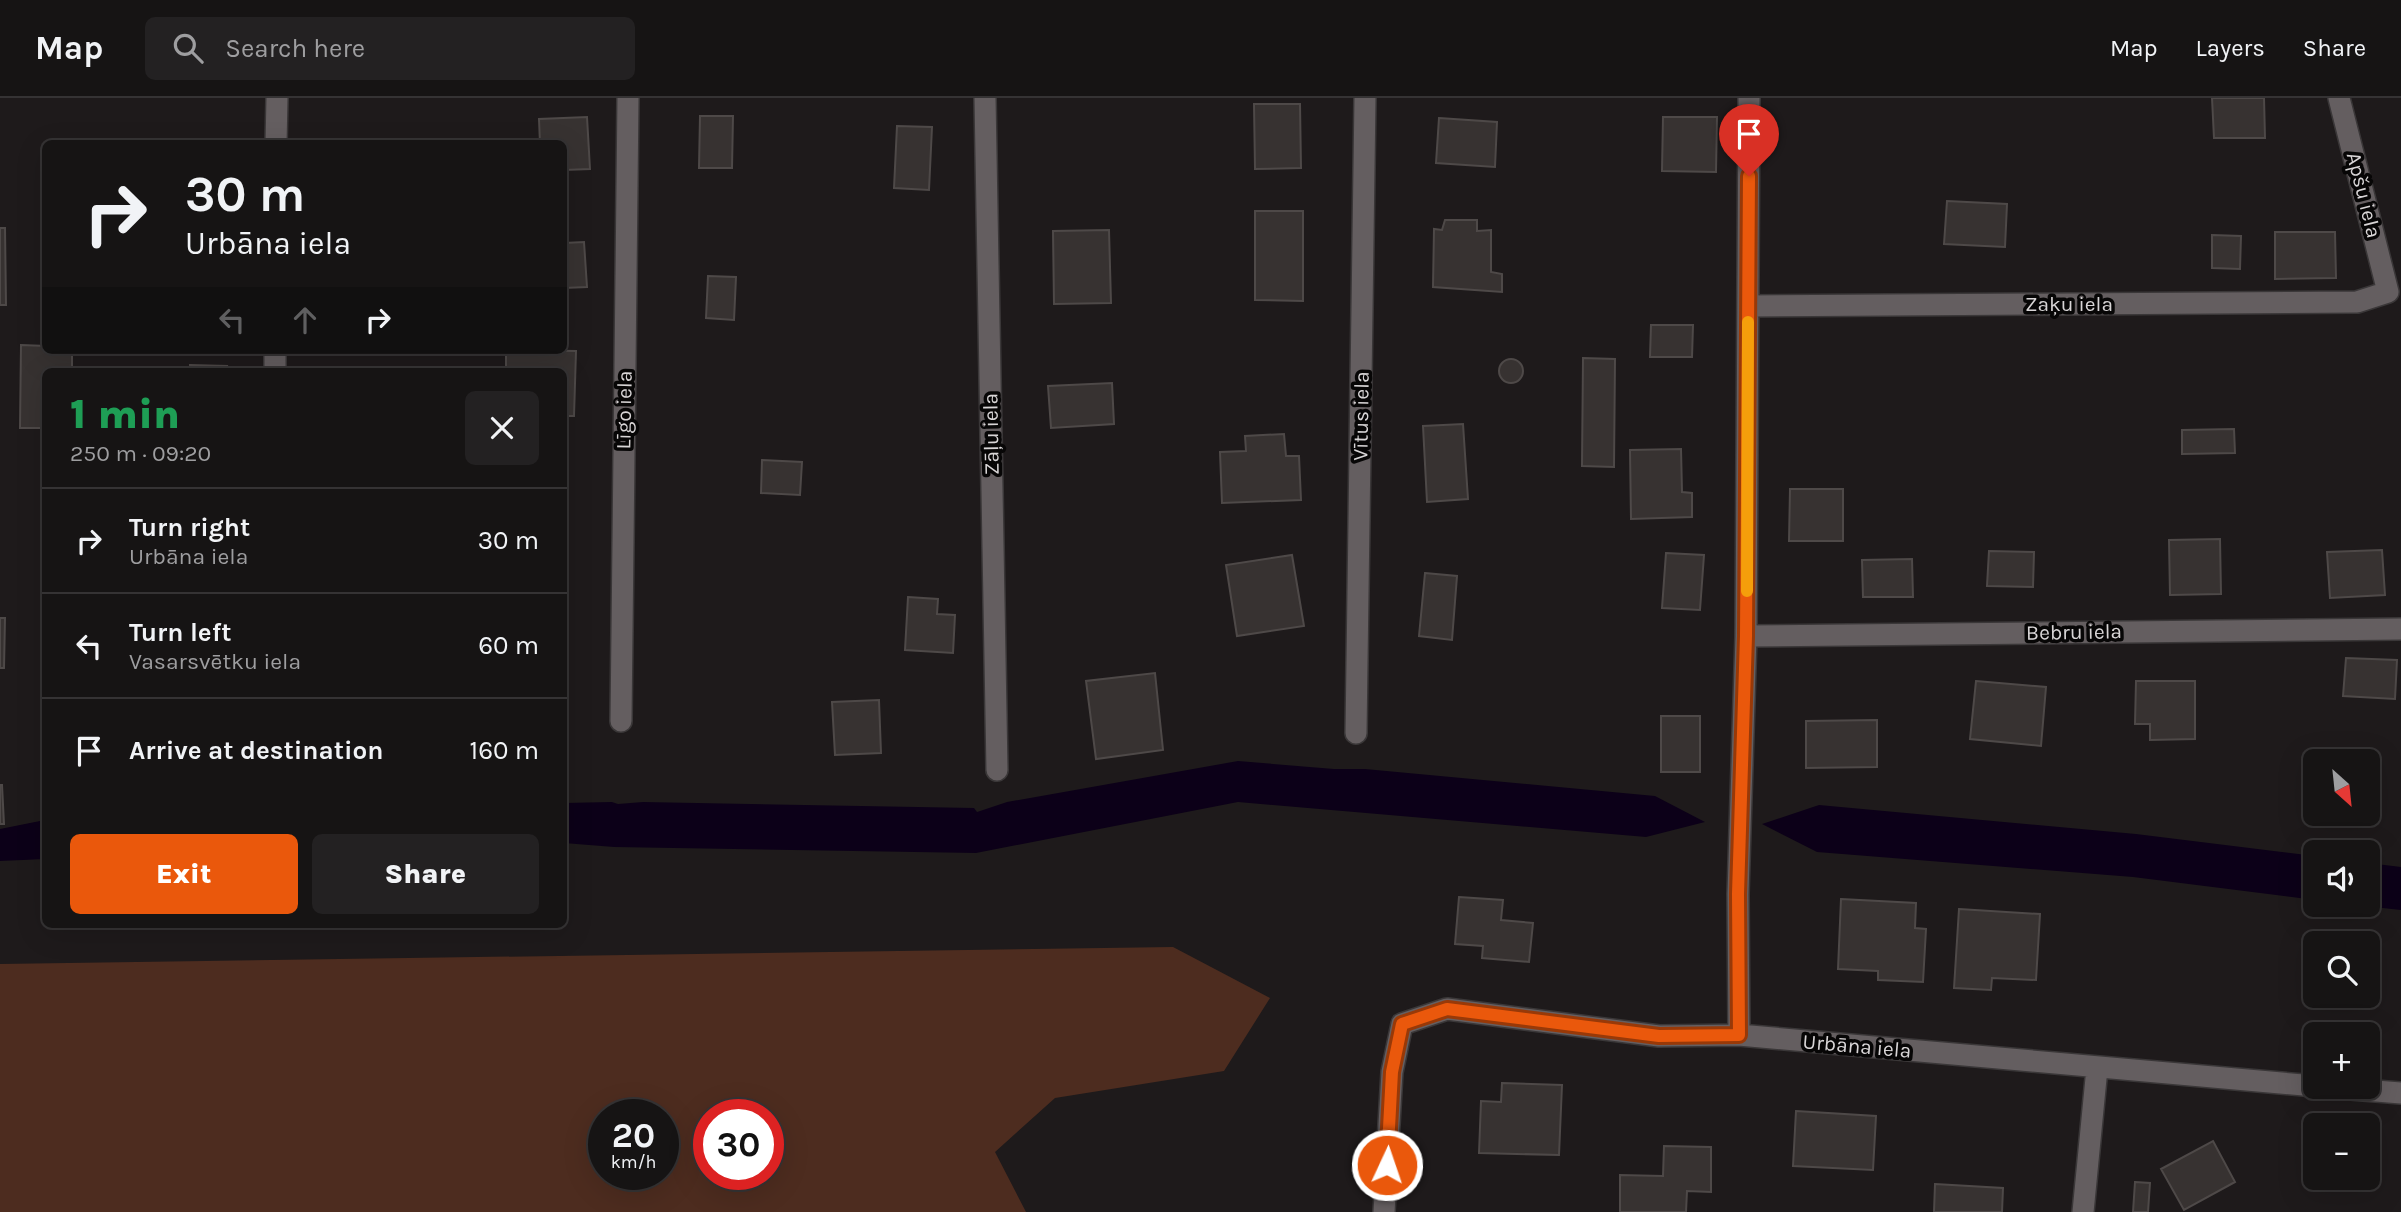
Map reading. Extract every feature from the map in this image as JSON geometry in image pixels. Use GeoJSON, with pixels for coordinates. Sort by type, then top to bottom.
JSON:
{"type":"FeatureCollection","features":[{"type":"Feature","properties":{"kind":"street"},"geometry":{"type":"LineString","coordinates":[[276,98],[276,140]]}},
{"type":"Feature","properties":{"kind":"street","name":"Līgo iela"},"geometry":{"type":"LineString","coordinates":[[621,721],[628,98]]}},
{"type":"Feature","properties":{"kind":"street","name":"Zāļu iela"},"geometry":{"type":"LineString","coordinates":[[985,98],[998,770]]}},
{"type":"Feature","properties":{"kind":"street","name":"Vītus iela"},"geometry":{"type":"LineString","coordinates":[[1356,733],[1366,98]]}},
{"type":"Feature","properties":{"kind":"street"},"geometry":{"type":"LineString","coordinates":[[1739,1035],[1738,894],[1746,636],[1749,98]]}},
{"type":"Feature","properties":{"kind":"street","name":"Apšu iela"},"geometry":{"type":"LineString","coordinates":[[2339,98],[2388,292]]}},
{"type":"Feature","properties":{"kind":"street","name":"Zaķu iela"},"geometry":{"type":"LineString","coordinates":[[1748,306],[2357,302],[2388,292]]}},
{"type":"Feature","properties":{"kind":"street","name":"Bebru iela"},"geometry":{"type":"LineString","coordinates":[[1746,636],[2401,629]]}},
{"type":"Feature","properties":{"kind":"street","name":"Urbāna iela"},"geometry":{"type":"LineString","coordinates":[[1384,1212],[1392,1072],[1402,1024],[1447,1009],[1659,1036],[1739,1035],[2303,1085]]}},
{"type":"Feature","properties":{"kind":"street"},"geometry":{"type":"LineString","coordinates":[[2083,1212],[2097,1068]]}},
{"type":"Feature","properties":{"kind":"street"},"geometry":{"type":"LineString","coordinates":[[2380,1091],[2401,1093]]}},
{"type":"Feature","properties":{"kind":"shaded area"},"geometry":{"type":"Polygon","coordinates":[[[1238,761],[1365,769],[1655,796],[1705,822],[1646,837],[1238,802],[976,853],[614,847],[567,843],[567,803],[974,808],[977,812],[1007,802],[1238,761]]]}},
{"type":"Feature","properties":{"kind":"shaded area"},"geometry":{"type":"Polygon","coordinates":[[[1819,805],[2136,834],[2303,855],[2303,898],[2133,877],[1817,852],[1762,824],[1819,805]]]}},
{"type":"Feature","properties":{"kind":"shaded area"},"geometry":{"type":"Polygon","coordinates":[[[42,821],[42,859],[0,861],[0,829],[42,821]]]}},
{"type":"Feature","properties":{"kind":"shaded area"},"geometry":{"type":"Polygon","coordinates":[[[2380,864],[2401,867],[2401,910],[2380,908],[2380,864]]]}},
{"type":"Feature","properties":{"kind":"shaded area"},"geometry":{"type":"Polygon","coordinates":[[[1173,947],[1270,998],[1224,1071],[1055,1098],[995,1152],[1026,1212],[0,1212],[0,964],[1173,947]]]}},
{"type":"Feature","properties":{"kind":"building"},"geometry":{"type":"Polygon","coordinates":[[[2212,98],[2264,98],[2265,138],[2214,138],[2212,98]]]}},
{"type":"Feature","properties":{"kind":"building"},"geometry":{"type":"Polygon","coordinates":[[[1254,104],[1300,104],[1301,168],[1255,169],[1254,104]]]}},
{"type":"Feature","properties":{"kind":"building"},"geometry":{"type":"Polygon","coordinates":[[[700,116],[733,116],[732,168],[699,168],[700,116]]]}},
{"type":"Feature","properties":{"kind":"building"},"geometry":{"type":"Polygon","coordinates":[[[587,117],[590,169],[567,170],[567,140],[540,140],[539,119],[587,117]]]}},
{"type":"Feature","properties":{"kind":"building"},"geometry":{"type":"Polygon","coordinates":[[[1663,117],[1717,117],[1716,172],[1662,171],[1663,117]]]}},
{"type":"Feature","properties":{"kind":"building"},"geometry":{"type":"Polygon","coordinates":[[[1439,118],[1497,122],[1495,167],[1436,163],[1439,118]]]}},
{"type":"Feature","properties":{"kind":"building"},"geometry":{"type":"Polygon","coordinates":[[[897,126],[932,127],[929,190],[894,188],[897,126]]]}},
{"type":"Feature","properties":{"kind":"building"},"geometry":{"type":"Polygon","coordinates":[[[1947,201],[2007,204],[2005,247],[1944,244],[1947,201]]]}},
{"type":"Feature","properties":{"kind":"building"},"geometry":{"type":"Polygon","coordinates":[[[1255,211],[1303,211],[1303,301],[1255,300],[1255,211]]]}},
{"type":"Feature","properties":{"kind":"building"},"geometry":{"type":"Polygon","coordinates":[[[1445,220],[1477,220],[1477,231],[1491,230],[1491,272],[1502,274],[1502,292],[1433,287],[1434,229],[1442,230],[1445,220]]]}},
{"type":"Feature","properties":{"kind":"building"},"geometry":{"type":"Polygon","coordinates":[[[0,228],[5,228],[6,305],[0,305],[0,228]]]}},
{"type":"Feature","properties":{"kind":"building"},"geometry":{"type":"Polygon","coordinates":[[[1109,230],[1111,303],[1054,304],[1053,231],[1109,230]]]}},
{"type":"Feature","properties":{"kind":"building"},"geometry":{"type":"Polygon","coordinates":[[[2275,232],[2335,232],[2336,278],[2275,279],[2275,232]]]}},
{"type":"Feature","properties":{"kind":"building"},"geometry":{"type":"Polygon","coordinates":[[[2212,235],[2241,236],[2240,269],[2212,268],[2212,235]]]}},
{"type":"Feature","properties":{"kind":"building"},"geometry":{"type":"Polygon","coordinates":[[[584,242],[587,287],[567,288],[567,243],[584,242]]]}},
{"type":"Feature","properties":{"kind":"building"},"geometry":{"type":"Polygon","coordinates":[[[708,276],[736,277],[734,320],[706,318],[708,276]]]}},
{"type":"Feature","properties":{"kind":"building"},"geometry":{"type":"Polygon","coordinates":[[[1651,325],[1693,325],[1692,357],[1650,357],[1651,325]]]}},
{"type":"Feature","properties":{"kind":"building"},"geometry":{"type":"Polygon","coordinates":[[[21,345],[42,346],[42,354],[72,354],[72,368],[42,368],[42,428],[20,428],[21,345]]]}},
{"type":"Feature","properties":{"kind":"building"},"geometry":{"type":"Polygon","coordinates":[[[567,351],[576,351],[574,416],[567,416],[567,368],[506,368],[506,354],[567,354],[567,351]]]}},
{"type":"Feature","properties":{"kind":"building"},"geometry":{"type":"Polygon","coordinates":[[[1583,358],[1615,359],[1614,467],[1582,466],[1583,358]]]}},
{"type":"Feature","properties":{"kind":"building"},"geometry":{"type":"Polygon","coordinates":[[[1511,359],[1520,362],[1523,371],[1520,380],[1511,383],[1502,380],[1499,371],[1502,362],[1511,359]]]}},
{"type":"Feature","properties":{"kind":"building"},"geometry":{"type":"Polygon","coordinates":[[[190,365],[227,366],[227,368],[190,368],[190,365]]]}},
{"type":"Feature","properties":{"kind":"building"},"geometry":{"type":"Polygon","coordinates":[[[1112,383],[1114,424],[1051,428],[1048,386],[1112,383]]]}},
{"type":"Feature","properties":{"kind":"building"},"geometry":{"type":"Polygon","coordinates":[[[1463,424],[1468,499],[1427,502],[1423,426],[1463,424]]]}},
{"type":"Feature","properties":{"kind":"building"},"geometry":{"type":"Polygon","coordinates":[[[2234,429],[2235,453],[2182,454],[2182,430],[2234,429]]]}},
{"type":"Feature","properties":{"kind":"building"},"geometry":{"type":"Polygon","coordinates":[[[1284,434],[1286,456],[1299,456],[1301,500],[1222,503],[1220,452],[1246,451],[1245,436],[1284,434]]]}},
{"type":"Feature","properties":{"kind":"building"},"geometry":{"type":"Polygon","coordinates":[[[1681,449],[1682,492],[1692,493],[1692,517],[1631,519],[1630,450],[1681,449]]]}},
{"type":"Feature","properties":{"kind":"building"},"geometry":{"type":"Polygon","coordinates":[[[762,460],[802,462],[800,495],[761,493],[762,460]]]}},
{"type":"Feature","properties":{"kind":"building"},"geometry":{"type":"Polygon","coordinates":[[[1790,489],[1843,489],[1843,541],[1789,541],[1790,489]]]}},
{"type":"Feature","properties":{"kind":"building"},"geometry":{"type":"Polygon","coordinates":[[[2220,539],[2221,594],[2170,595],[2169,540],[2220,539]]]}},
{"type":"Feature","properties":{"kind":"building"},"geometry":{"type":"Polygon","coordinates":[[[2382,550],[2385,595],[2330,598],[2327,552],[2382,550]]]}},
{"type":"Feature","properties":{"kind":"building"},"geometry":{"type":"Polygon","coordinates":[[[1989,551],[2034,552],[2033,587],[1987,586],[1989,551]]]}},
{"type":"Feature","properties":{"kind":"building"},"geometry":{"type":"Polygon","coordinates":[[[1666,553],[1704,555],[1700,610],[1662,608],[1666,553]]]}},
{"type":"Feature","properties":{"kind":"building"},"geometry":{"type":"Polygon","coordinates":[[[1292,555],[1304,626],[1237,636],[1226,565],[1292,555]]]}},
{"type":"Feature","properties":{"kind":"building"},"geometry":{"type":"Polygon","coordinates":[[[1912,559],[1913,597],[1863,597],[1862,560],[1912,559]]]}},
{"type":"Feature","properties":{"kind":"building"},"geometry":{"type":"Polygon","coordinates":[[[1425,573],[1457,576],[1452,640],[1419,636],[1425,573]]]}},
{"type":"Feature","properties":{"kind":"building"},"geometry":{"type":"Polygon","coordinates":[[[908,597],[938,599],[937,614],[955,615],[953,653],[905,650],[908,597]]]}},
{"type":"Feature","properties":{"kind":"building"},"geometry":{"type":"Polygon","coordinates":[[[0,618],[5,618],[4,668],[0,668],[0,618]]]}},
{"type":"Feature","properties":{"kind":"building"},"geometry":{"type":"Polygon","coordinates":[[[2346,658],[2397,660],[2395,699],[2343,696],[2346,658]]]}},
{"type":"Feature","properties":{"kind":"building"},"geometry":{"type":"Polygon","coordinates":[[[1155,673],[1163,750],[1096,759],[1086,681],[1155,673]]]}},
{"type":"Feature","properties":{"kind":"building"},"geometry":{"type":"Polygon","coordinates":[[[1976,681],[2046,687],[2041,746],[1970,739],[1976,681]]]}},
{"type":"Feature","properties":{"kind":"building"},"geometry":{"type":"Polygon","coordinates":[[[2136,681],[2195,681],[2195,739],[2150,740],[2150,724],[2135,724],[2136,681]]]}},
{"type":"Feature","properties":{"kind":"building"},"geometry":{"type":"Polygon","coordinates":[[[879,700],[881,753],[835,755],[832,702],[879,700]]]}},
{"type":"Feature","properties":{"kind":"building"},"geometry":{"type":"Polygon","coordinates":[[[1661,716],[1700,716],[1700,772],[1661,772],[1661,716]]]}},
{"type":"Feature","properties":{"kind":"building"},"geometry":{"type":"Polygon","coordinates":[[[1877,720],[1877,767],[1806,768],[1806,721],[1877,720]]]}},
{"type":"Feature","properties":{"kind":"building"},"geometry":{"type":"Polygon","coordinates":[[[2,785],[4,824],[0,824],[2,785]]]}},
{"type":"Feature","properties":{"kind":"building"},"geometry":{"type":"Polygon","coordinates":[[[1459,897],[1503,900],[1501,920],[1533,923],[1529,962],[1482,958],[1483,946],[1455,944],[1459,897]]]}},
{"type":"Feature","properties":{"kind":"building"},"geometry":{"type":"Polygon","coordinates":[[[1841,899],[1916,903],[1915,928],[1926,929],[1923,982],[1878,980],[1878,971],[1838,969],[1841,899]]]}},
{"type":"Feature","properties":{"kind":"building"},"geometry":{"type":"Polygon","coordinates":[[[1959,909],[2040,914],[2036,980],[1992,978],[1991,990],[1954,988],[1959,909]]]}},
{"type":"Feature","properties":{"kind":"building"},"geometry":{"type":"Polygon","coordinates":[[[1502,1083],[1562,1085],[1559,1155],[1479,1153],[1481,1101],[1501,1102],[1502,1083]]]}},
{"type":"Feature","properties":{"kind":"building"},"geometry":{"type":"Polygon","coordinates":[[[1796,1111],[1876,1116],[1873,1170],[1793,1166],[1796,1111]]]}},
{"type":"Feature","properties":{"kind":"building"},"geometry":{"type":"Polygon","coordinates":[[[2213,1141],[2235,1182],[2184,1210],[2161,1169],[2213,1141]]]}},
{"type":"Feature","properties":{"kind":"building"},"geometry":{"type":"Polygon","coordinates":[[[1664,1146],[1711,1147],[1711,1192],[1687,1191],[1686,1212],[1620,1212],[1620,1175],[1663,1176],[1664,1146]]]}},
{"type":"Feature","properties":{"kind":"building"},"geometry":{"type":"Polygon","coordinates":[[[2135,1182],[2150,1183],[2148,1212],[2133,1212],[2135,1182]]]}},
{"type":"Feature","properties":{"kind":"building"},"geometry":{"type":"Polygon","coordinates":[[[1935,1184],[2003,1188],[2002,1212],[1934,1212],[1935,1184]]]}},
{"type":"Feature","properties":{"kind":"slow traffic"},"geometry":{"type":"LineString","coordinates":[[1747,591],[1748,322]]}},
{"type":"Feature","properties":{"kind":"route"},"geometry":{"type":"LineString","coordinates":[[1387,1165],[1392,1072],[1402,1024],[1447,1009],[1659,1036],[1739,1035],[1738,894],[1746,636],[1749,176]]}}]}
